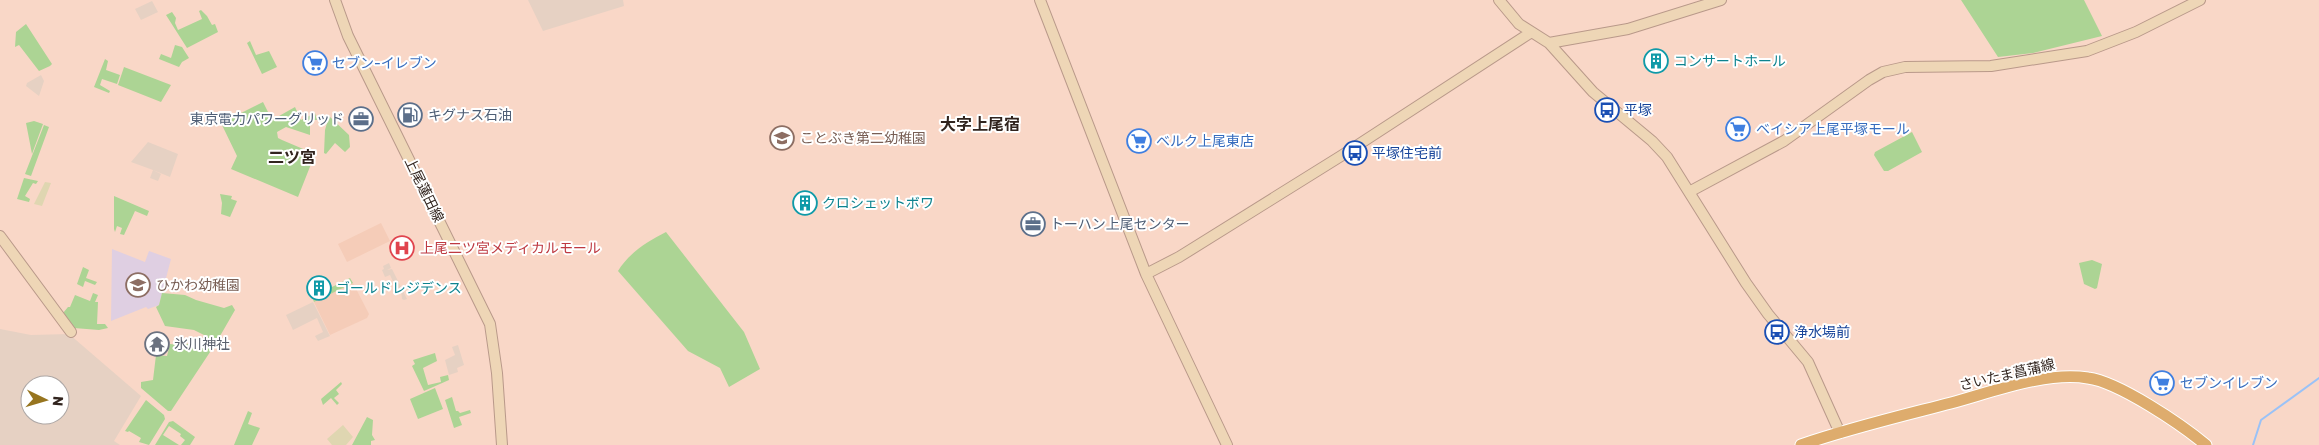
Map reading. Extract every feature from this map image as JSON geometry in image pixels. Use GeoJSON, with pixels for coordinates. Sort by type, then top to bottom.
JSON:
{"type":"FeatureCollection","features":[{"type":"Feature","properties":{"kind":"main road","name":"さいたま菖蒲線"},"geometry":{"type":"LineString","coordinates":[[1801,445],[2028,382],[2072,376],[2090,378],[2112,385],[2191,432],[2206,445]]}},
{"type":"Feature","properties":{"kind":"street","name":"上尾蓮田線"},"geometry":{"type":"LineString","coordinates":[[335,0],[351,43],[490,324],[502,445]]}},
{"type":"Feature","properties":{"kind":"street"},"geometry":{"type":"LineString","coordinates":[[1040,0],[1146,274],[1227,445]]}},
{"type":"Feature","properties":{"kind":"street"},"geometry":{"type":"LineString","coordinates":[[1499,0],[1519,24],[1530,33],[1549,43],[1593,92],[1660,148],[1757,299],[1808,362],[1840,433]]}},
{"type":"Feature","properties":{"kind":"street"},"geometry":{"type":"LineString","coordinates":[[1549,43],[1628,29],[1721,0]]}},
{"type":"Feature","properties":{"kind":"street"},"geometry":{"type":"LineString","coordinates":[[1689,192],[1784,142],[1869,80],[1883,72],[1905,67],[1991,66],[2087,51],[2136,32],[2200,0]]}},
{"type":"Feature","properties":{"kind":"street"},"geometry":{"type":"LineString","coordinates":[[1146,274],[1179,257],[1341,156],[1530,33]]}},
{"type":"Feature","properties":{"kind":"street"},"geometry":{"type":"LineString","coordinates":[[0,236],[71,332]]}},
{"type":"Feature","properties":{"kind":"shaded area"},"geometry":{"type":"Polygon","coordinates":[[[528,0],[623,0],[624,6],[543,31],[528,0]]]}},
{"type":"Feature","properties":{"kind":"shaded area"},"geometry":{"type":"Polygon","coordinates":[[[152,1],[158,12],[141,20],[135,9],[152,1]]]}},
{"type":"Feature","properties":{"kind":"shaded area"},"geometry":{"type":"Polygon","coordinates":[[[41,75],[44,81],[39,96],[26,86],[27,83],[41,75]]]}},
{"type":"Feature","properties":{"kind":"shaded area"},"geometry":{"type":"Polygon","coordinates":[[[148,142],[178,154],[170,177],[131,162],[148,142]]]}},
{"type":"Feature","properties":{"kind":"shaded area"},"geometry":{"type":"Polygon","coordinates":[[[153,170],[161,174],[158,181],[150,178],[153,170]]]}},
{"type":"Feature","properties":{"kind":"shaded area"},"geometry":{"type":"Polygon","coordinates":[[[381,223],[390,241],[347,262],[338,244],[381,223]]]}},
{"type":"Feature","properties":{"kind":"shaded area","name":"ひかわ幼稚園"},"geometry":{"type":"Polygon","coordinates":[[[112,249],[145,262],[149,251],[171,259],[159,305],[148,309],[146,307],[111,321],[112,249]]]}},
{"type":"Feature","properties":{"kind":"shaded area"},"geometry":{"type":"Polygon","coordinates":[[[389,263],[391,268],[387,270],[392,269],[407,299],[402,299],[401,291],[398,292],[390,275],[385,277],[382,270],[384,269],[383,266],[389,263]]]}},
{"type":"Feature","properties":{"kind":"shaded area"},"geometry":{"type":"Polygon","coordinates":[[[353,283],[369,314],[367,318],[330,335],[314,302],[353,283]]]}},
{"type":"Feature","properties":{"kind":"shaded area"},"geometry":{"type":"Polygon","coordinates":[[[313,302],[330,336],[318,341],[315,336],[323,332],[317,318],[293,330],[286,315],[313,302]]]}},
{"type":"Feature","properties":{"kind":"shaded area"},"geometry":{"type":"Polygon","coordinates":[[[0,329],[31,335],[69,334],[141,396],[114,441],[120,445],[0,445],[0,329]]]}},
{"type":"Feature","properties":{"kind":"shaded area"},"geometry":{"type":"Polygon","coordinates":[[[458,345],[464,365],[457,368],[458,372],[449,375],[445,360],[455,355],[452,347],[458,345]]]}},
{"type":"Feature","properties":{"kind":"green space"},"geometry":{"type":"Polygon","coordinates":[[[1961,0],[2084,0],[2102,36],[2033,53],[1998,57],[1961,0]]]}},
{"type":"Feature","properties":{"kind":"green space"},"geometry":{"type":"Polygon","coordinates":[[[201,10],[212,25],[215,24],[218,32],[187,48],[166,15],[172,12],[176,18],[175,23],[178,30],[202,19],[199,11],[201,10]]]}},
{"type":"Feature","properties":{"kind":"green space"},"geometry":{"type":"Polygon","coordinates":[[[26,24],[52,64],[39,71],[19,45],[15,47],[16,32],[26,24]]]}},
{"type":"Feature","properties":{"kind":"green space"},"geometry":{"type":"Polygon","coordinates":[[[250,41],[256,55],[269,51],[277,67],[262,74],[247,43],[250,41]]]}},
{"type":"Feature","properties":{"kind":"green space"},"geometry":{"type":"Polygon","coordinates":[[[175,45],[182,47],[189,58],[182,62],[179,67],[159,59],[161,54],[171,58],[175,45]]]}},
{"type":"Feature","properties":{"kind":"green space"},"geometry":{"type":"Polygon","coordinates":[[[105,59],[108,61],[106,70],[120,75],[117,84],[102,79],[100,85],[110,91],[109,93],[94,87],[105,59]]]}},
{"type":"Feature","properties":{"kind":"green space"},"geometry":{"type":"Polygon","coordinates":[[[124,67],[171,85],[161,102],[118,85],[124,67]]]}},
{"type":"Feature","properties":{"kind":"green space"},"geometry":{"type":"Polygon","coordinates":[[[263,102],[272,120],[295,107],[301,120],[315,113],[317,120],[310,120],[310,135],[286,127],[277,132],[278,138],[315,154],[298,197],[231,169],[237,156],[221,123],[263,102]]]}},
{"type":"Feature","properties":{"kind":"green space"},"geometry":{"type":"Polygon","coordinates":[[[329,116],[349,135],[350,147],[345,152],[335,143],[326,154],[324,153],[325,130],[329,116]]]}},
{"type":"Feature","properties":{"kind":"green space"},"geometry":{"type":"Polygon","coordinates":[[[34,121],[43,124],[32,154],[26,123],[34,121]]]}},
{"type":"Feature","properties":{"kind":"green space"},"geometry":{"type":"Polygon","coordinates":[[[44,125],[49,127],[31,176],[25,174],[44,125]]]}},
{"type":"Feature","properties":{"kind":"green space"},"geometry":{"type":"Polygon","coordinates":[[[1912,132],[1922,152],[1888,171],[1884,171],[1874,155],[1875,152],[1912,132]]]}},
{"type":"Feature","properties":{"kind":"green space"},"geometry":{"type":"Polygon","coordinates":[[[24,178],[38,181],[36,184],[33,183],[25,196],[30,199],[29,202],[17,199],[24,178]]]}},
{"type":"Feature","properties":{"kind":"green space"},"geometry":{"type":"Polygon","coordinates":[[[220,194],[232,196],[231,199],[237,201],[230,217],[221,214],[222,203],[220,194]]]}},
{"type":"Feature","properties":{"kind":"green space"},"geometry":{"type":"Polygon","coordinates":[[[114,196],[149,211],[147,216],[135,211],[124,235],[120,234],[122,228],[117,226],[115,232],[114,229],[114,196]]]}},
{"type":"Feature","properties":{"kind":"green space"},"geometry":{"type":"Polygon","coordinates":[[[666,232],[744,332],[760,369],[729,387],[720,368],[688,351],[618,271],[639,248],[666,232]]]}},
{"type":"Feature","properties":{"kind":"green space"},"geometry":{"type":"Polygon","coordinates":[[[2092,260],[2102,264],[2097,288],[2095,289],[2084,284],[2079,263],[2092,260]]]}},
{"type":"Feature","properties":{"kind":"green space"},"geometry":{"type":"Polygon","coordinates":[[[83,267],[89,270],[86,278],[97,282],[95,285],[85,281],[83,287],[77,284],[83,267]]]}},
{"type":"Feature","properties":{"kind":"green space"},"geometry":{"type":"Polygon","coordinates":[[[350,278],[353,283],[314,302],[312,297],[350,278]]]}},
{"type":"Feature","properties":{"kind":"green space"},"geometry":{"type":"Polygon","coordinates":[[[93,293],[98,295],[95,302],[98,302],[97,324],[105,324],[108,328],[99,330],[74,328],[63,313],[70,307],[75,295],[90,301],[93,293]]]}},
{"type":"Feature","properties":{"kind":"green space"},"geometry":{"type":"Polygon","coordinates":[[[162,293],[185,295],[224,308],[232,305],[235,310],[216,343],[171,411],[168,411],[141,388],[141,382],[153,380],[156,355],[167,356],[170,344],[184,345],[207,342],[208,337],[194,330],[165,326],[156,307],[159,305],[162,293]]]}},
{"type":"Feature","properties":{"kind":"green space"},"geometry":{"type":"Polygon","coordinates":[[[435,353],[437,361],[423,368],[428,385],[441,382],[440,377],[448,375],[449,380],[424,391],[412,366],[415,364],[413,360],[435,353]]]}},
{"type":"Feature","properties":{"kind":"green space"},"geometry":{"type":"Polygon","coordinates":[[[341,382],[342,384],[336,390],[339,394],[334,398],[339,403],[337,405],[331,398],[323,405],[321,399],[341,382]]]}},
{"type":"Feature","properties":{"kind":"green space"},"geometry":{"type":"Polygon","coordinates":[[[435,388],[443,409],[418,419],[410,399],[435,388]]]}},
{"type":"Feature","properties":{"kind":"green space"},"geometry":{"type":"Polygon","coordinates":[[[452,397],[456,411],[460,413],[470,410],[471,413],[459,417],[462,425],[454,428],[445,400],[452,397]]]}},
{"type":"Feature","properties":{"kind":"green space"},"geometry":{"type":"Polygon","coordinates":[[[146,400],[164,415],[165,419],[149,445],[139,442],[141,438],[129,431],[125,431],[146,400]]]}},
{"type":"Feature","properties":{"kind":"green space"},"geometry":{"type":"Polygon","coordinates":[[[248,411],[252,413],[248,424],[260,428],[252,445],[234,445],[248,411]]]}},
{"type":"Feature","properties":{"kind":"green space"},"geometry":{"type":"Polygon","coordinates":[[[367,417],[373,420],[372,435],[375,440],[371,441],[371,445],[352,445],[367,417]]]}},
{"type":"Feature","properties":{"kind":"green space"},"geometry":{"type":"Polygon","coordinates":[[[173,421],[195,437],[190,445],[181,445],[185,440],[180,436],[181,434],[169,426],[163,435],[179,445],[155,445],[169,422],[173,421]]]}},
{"type":"Feature","properties":{"kind":"sand"},"geometry":{"type":"Polygon","coordinates":[[[45,182],[51,183],[42,206],[34,204],[45,182]]]}},
{"type":"Feature","properties":{"kind":"sand"},"geometry":{"type":"Polygon","coordinates":[[[343,425],[353,437],[346,445],[332,445],[327,439],[343,425]]]}},
{"type":"Feature","properties":{"kind":"waterway"},"geometry":{"type":"LineString","coordinates":[[2253,445],[2261,420],[2319,378]]}},
{"type":"Feature","properties":{"kind":"place","name":"コンサートホール"},"geometry":{"type":"Point","coordinates":[1656,61]}},
{"type":"Feature","properties":{"kind":"place","name":"セブン-イレブン"},"geometry":{"type":"Point","coordinates":[315,63]}},
{"type":"Feature","properties":{"kind":"place","name":"平塚"},"geometry":{"type":"Point","coordinates":[1607,110]}},
{"type":"Feature","properties":{"kind":"place","name":"キグナス石油"},"geometry":{"type":"Point","coordinates":[410,115]}},
{"type":"Feature","properties":{"kind":"place","name":"東京電力パワーグリッド"},"geometry":{"type":"Point","coordinates":[361,119]}},
{"type":"Feature","properties":{"kind":"place","name":"ベイシア上尾平塚モール"},"geometry":{"type":"Point","coordinates":[1738,129]}},
{"type":"Feature","properties":{"kind":"place","name":"ことぶき第二幼稚園"},"geometry":{"type":"Point","coordinates":[782,138]}},
{"type":"Feature","properties":{"kind":"place","name":"ベルク上尾東店"},"geometry":{"type":"Point","coordinates":[1139,141]}},
{"type":"Feature","properties":{"kind":"place","name":"平塚住宅前"},"geometry":{"type":"Point","coordinates":[1355,153]}},
{"type":"Feature","properties":{"kind":"place","name":"クロシェットボワ"},"geometry":{"type":"Point","coordinates":[805,203]}},
{"type":"Feature","properties":{"kind":"place","name":"トーハン上尾センター"},"geometry":{"type":"Point","coordinates":[1033,224]}},
{"type":"Feature","properties":{"kind":"place","name":"上尾二ツ宮メディカルモール"},"geometry":{"type":"Point","coordinates":[402,248]}},
{"type":"Feature","properties":{"kind":"place","name":"ひかわ幼稚園"},"geometry":{"type":"Point","coordinates":[138,285]}},
{"type":"Feature","properties":{"kind":"place","name":"ゴールドレジデンス"},"geometry":{"type":"Point","coordinates":[319,288]}},
{"type":"Feature","properties":{"kind":"place","name":"浄水場前"},"geometry":{"type":"Point","coordinates":[1777,332]}},
{"type":"Feature","properties":{"kind":"place","name":"氷川神社"},"geometry":{"type":"Point","coordinates":[157,344]}},
{"type":"Feature","properties":{"kind":"place","name":"セブンイレブン"},"geometry":{"type":"Point","coordinates":[2162,383]}},
{"type":"Feature","properties":{"kind":"district","name":"大字上尾宿"},"geometry":{"type":"Point","coordinates":[980,124]}},
{"type":"Feature","properties":{"kind":"district","name":"二ツ宮"},"geometry":{"type":"Point","coordinates":[292,157]}}]}
